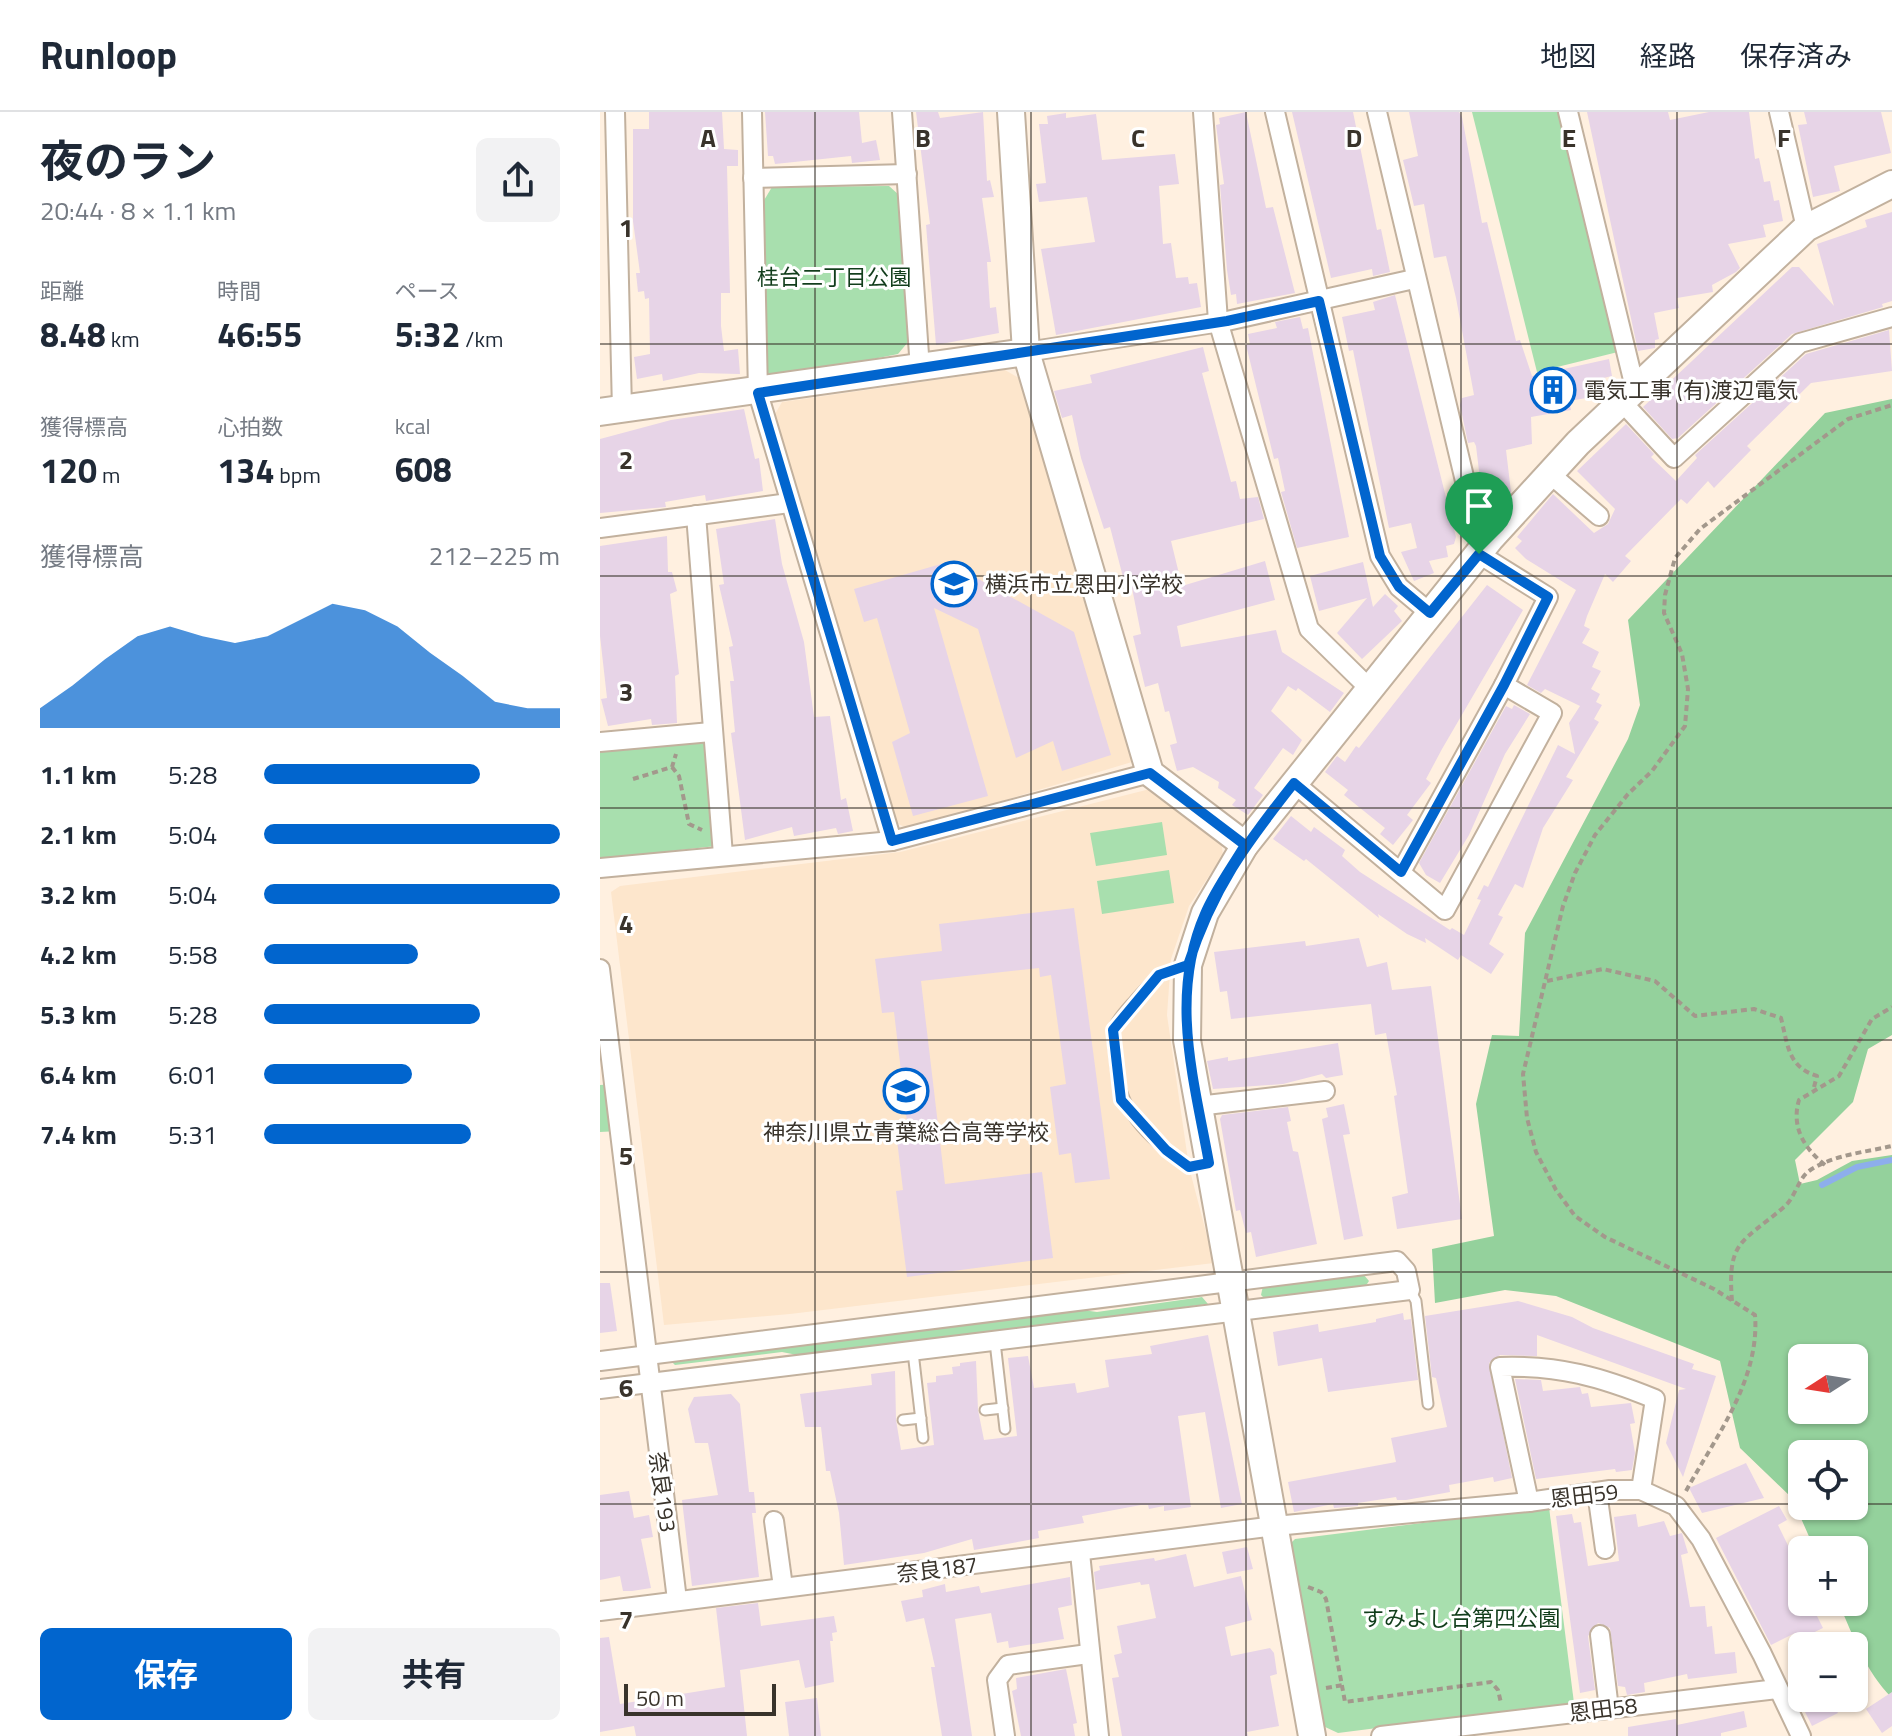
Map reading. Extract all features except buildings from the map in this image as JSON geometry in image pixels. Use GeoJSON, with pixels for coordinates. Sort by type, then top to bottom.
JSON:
{"type":"FeatureCollection","features":[{"type":"Feature","properties":{"kind":"street"},"geometry":{"type":"LineString","coordinates":[[615,112],[611,411],[920,369],[1218,321],[1414,279]]}},
{"type":"Feature","properties":{"kind":"street"},"geometry":{"type":"LineString","coordinates":[[752,112],[758,393],[892,841]]}},
{"type":"Feature","properties":{"kind":"street"},"geometry":{"type":"LineString","coordinates":[[902,112],[920,369]]}},
{"type":"Feature","properties":{"kind":"street"},"geometry":{"type":"LineString","coordinates":[[1011,112],[1026,352],[1150,773],[1245,845]]}},
{"type":"Feature","properties":{"kind":"street"},"geometry":{"type":"LineString","coordinates":[[1203,112],[1218,321],[1309,629],[1369,688]]}},
{"type":"Feature","properties":{"kind":"street"},"geometry":{"type":"LineString","coordinates":[[1275,112],[1380,556],[1399,587],[1430,613]]}},
{"type":"Feature","properties":{"kind":"street"},"geometry":{"type":"LineString","coordinates":[[1377,112],[1414,279],[1476,527],[1484,546],[1548,597],[1504,685],[1401,872]]}},
{"type":"Feature","properties":{"kind":"street"},"geometry":{"type":"LineString","coordinates":[[1568,112],[1628,395],[1674,458],[1800,343],[1892,317]]}},
{"type":"Feature","properties":{"kind":"street"},"geometry":{"type":"LineString","coordinates":[[1779,112],[1806,228]]}},
{"type":"Feature","properties":{"kind":"street"},"geometry":{"type":"LineString","coordinates":[[753,178],[907,174]]}},
{"type":"Feature","properties":{"kind":"street"},"geometry":{"type":"LineString","coordinates":[[1312,1736],[1187,1040],[1188,965],[1205,913],[1245,845],[1484,546],[1549,473],[1806,228],[1892,184]]}},
{"type":"Feature","properties":{"kind":"street"},"geometry":{"type":"LineString","coordinates":[[1549,473],[1586,513]]}},
{"type":"Feature","properties":{"kind":"street"},"geometry":{"type":"LineString","coordinates":[[600,528],[789,503]]}},
{"type":"Feature","properties":{"kind":"street"},"geometry":{"type":"LineString","coordinates":[[696,515],[723,855]]}},
{"type":"Feature","properties":{"kind":"street"},"geometry":{"type":"LineString","coordinates":[[1294,783],[1445,910],[1552,713],[1504,685]]}},
{"type":"Feature","properties":{"kind":"street"},"geometry":{"type":"LineString","coordinates":[[600,742],[711,732]]}},
{"type":"Feature","properties":{"kind":"street"},"geometry":{"type":"LineString","coordinates":[[600,868],[892,841],[1150,773]]}},
{"type":"Feature","properties":{"kind":"street","name":"奈良193"},"geometry":{"type":"LineString","coordinates":[[600,969],[677,1600]]}},
{"type":"Feature","properties":{"kind":"street"},"geometry":{"type":"LineString","coordinates":[[1198,1106],[1314,1099]]}},
{"type":"Feature","properties":{"kind":"street"},"geometry":{"type":"LineString","coordinates":[[600,1361],[1397,1261],[1406,1271],[1410,1290],[600,1389]]}},
{"type":"Feature","properties":{"kind":"street"},"geometry":{"type":"LineString","coordinates":[[1529,1502],[1500,1367],[1544,1365],[1605,1378],[1655,1399],[1641,1490]]}},
{"type":"Feature","properties":{"kind":"street","name":"恩田59"},"geometry":{"type":"LineString","coordinates":[[1275,1526],[1641,1490],[1676,1506],[1701,1539],[1801,1736]]}},
{"type":"Feature","properties":{"kind":"street"},"geometry":{"type":"LineString","coordinates":[[1597,1492],[1605,1549]]}},
{"type":"Feature","properties":{"kind":"street"},"geometry":{"type":"LineString","coordinates":[[774,1521],[783,1587]]}},
{"type":"Feature","properties":{"kind":"street","name":"奈良187"},"geometry":{"type":"LineString","coordinates":[[600,1611],[1080,1553],[1275,1526]]}},
{"type":"Feature","properties":{"kind":"street"},"geometry":{"type":"LineString","coordinates":[[1080,1553],[1088,1654],[1099,1736]]}},
{"type":"Feature","properties":{"kind":"street"},"geometry":{"type":"LineString","coordinates":[[1600,1635],[1609,1709]]}},
{"type":"Feature","properties":{"kind":"street"},"geometry":{"type":"LineString","coordinates":[[1005,1736],[997,1680],[1008,1665],[1088,1654]]}},
{"type":"Feature","properties":{"kind":"street","name":"恩田58"},"geometry":{"type":"LineString","coordinates":[[1381,1736],[1777,1689]]}},
{"type":"Feature","properties":{"kind":"lane"},"geometry":{"type":"LineString","coordinates":[[1188,965],[1159,975],[1126,1011],[1113,1030],[1115,1062],[1121,1100],[1135,1118],[1166,1150],[1189,1167],[1209,1163]]}},
{"type":"Feature","properties":{"kind":"lane"},"geometry":{"type":"LineString","coordinates":[[1410,1290],[1416,1301],[1428,1404]]}},
{"type":"Feature","properties":{"kind":"lane"},"geometry":{"type":"LineString","coordinates":[[995,1342],[1005,1429]]}},
{"type":"Feature","properties":{"kind":"lane"},"geometry":{"type":"LineString","coordinates":[[913,1352],[923,1438]]}},
{"type":"Feature","properties":{"kind":"lane"},"geometry":{"type":"LineString","coordinates":[[985,1410],[1003,1408]]}},
{"type":"Feature","properties":{"kind":"lane"},"geometry":{"type":"LineString","coordinates":[[903,1420],[921,1418]]}},
{"type":"Feature","properties":{"kind":"path"},"geometry":{"type":"LineString","coordinates":[[1683,1497],[1745,1383],[1757,1339],[1755,1315],[1605,1237],[1575,1216],[1556,1190],[1536,1152],[1527,1118],[1523,1074],[1563,906],[1575,873],[1595,835],[1628,794],[1652,771],[1685,726],[1686,677],[1682,654],[1664,613],[1665,595],[1675,558],[1700,529],[1848,419],[1892,405]]}},
{"type":"Feature","properties":{"kind":"path"},"geometry":{"type":"LineString","coordinates":[[675,735],[672,767],[684,792],[689,824],[720,833]]}},
{"type":"Feature","properties":{"kind":"path"},"geometry":{"type":"LineString","coordinates":[[633,779],[672,767]]}},
{"type":"Feature","properties":{"kind":"path"},"geometry":{"type":"LineString","coordinates":[[1547,981],[1603,969],[1655,981],[1695,1016],[1754,1009],[1781,1018],[1791,1059],[1801,1071],[1817,1076],[1814,1087]]}},
{"type":"Feature","properties":{"kind":"path"},"geometry":{"type":"LineString","coordinates":[[1825,1165],[1810,1152],[1794,1116],[1799,1100],[1814,1087],[1839,1076],[1872,1019],[1892,1007]]}},
{"type":"Feature","properties":{"kind":"path"},"geometry":{"type":"LineString","coordinates":[[1732,1301],[1729,1266],[1745,1237],[1788,1204],[1807,1172],[1850,1155],[1892,1146]]}},
{"type":"Feature","properties":{"kind":"path"},"geometry":{"type":"LineString","coordinates":[[1304,1586],[1316,1589],[1326,1599],[1345,1702],[1491,1682],[1498,1690],[1504,1721]]}},
{"type":"Feature","properties":{"kind":"shaded area","name":"横浜市立恩田小学校"},"geometry":{"type":"Polygon","coordinates":[[[1005,370],[1019,378],[1134,755],[1132,762],[909,829],[896,823],[775,414],[782,402],[1005,370]]]}},
{"type":"Feature","properties":{"kind":"shaded area","name":"神奈川県立青葉総合高等学校"},"geometry":{"type":"Polygon","coordinates":[[[1150,789],[1221,841],[1223,855],[1189,906],[1171,959],[1167,1015],[1189,1167],[1214,1263],[790,1314],[664,1325],[611,892],[620,886],[900,852],[1150,789]]]}},
{"type":"Feature","properties":{"kind":"green space"},"geometry":{"type":"Polygon","coordinates":[[[1472,112],[1568,112],[1626,350],[1537,372],[1472,112]]]}},
{"type":"Feature","properties":{"kind":"green space","name":"桂台二丁目公園"},"geometry":{"type":"Polygon","coordinates":[[[889,186],[899,195],[908,342],[898,354],[779,378],[765,374],[763,202],[772,187],[889,186]]]}},
{"type":"Feature","properties":{"kind":"green space"},"geometry":{"type":"Polygon","coordinates":[[[1892,399],[1892,1035],[1868,1049],[1853,1102],[1795,1160],[1800,1184],[1817,1180],[1852,1161],[1892,1155],[1892,1698],[1868,1666],[1868,1632],[1851,1632],[1844,1616],[1868,1616],[1868,1536],[1809,1536],[1802,1520],[1868,1520],[1868,1440],[1788,1440],[1788,1494],[1740,1448],[1720,1361],[1556,1296],[1505,1290],[1435,1303],[1432,1249],[1494,1236],[1476,1104],[1492,1035],[1519,1036],[1525,933],[1628,739],[1640,705],[1628,620],[1825,413],[1892,399]]]}},
{"type":"Feature","properties":{"kind":"green space"},"geometry":{"type":"Polygon","coordinates":[[[706,741],[716,846],[600,859],[600,751],[706,741]]]}},
{"type":"Feature","properties":{"kind":"green space"},"geometry":{"type":"Polygon","coordinates":[[[1162,822],[1167,855],[1096,866],[1090,833],[1162,822]]]}},
{"type":"Feature","properties":{"kind":"green space"},"geometry":{"type":"Polygon","coordinates":[[[1169,870],[1174,903],[1102,914],[1097,881],[1169,870]]]}},
{"type":"Feature","properties":{"kind":"green space"},"geometry":{"type":"Polygon","coordinates":[[[614,1084],[619,1131],[600,1132],[600,1085],[614,1084]]]}},
{"type":"Feature","properties":{"kind":"green space"},"geometry":{"type":"Polygon","coordinates":[[[1363,1274],[1369,1281],[1365,1287],[1265,1299],[1261,1295],[1263,1286],[1363,1274]]]}},
{"type":"Feature","properties":{"kind":"green space"},"geometry":{"type":"Polygon","coordinates":[[[1202,1297],[1208,1304],[802,1356],[782,1352],[675,1365],[670,1360],[1068,1308],[1097,1312],[1202,1297]]]}},
{"type":"Feature","properties":{"kind":"green space","name":"すみよし台第四公園"},"geometry":{"type":"Polygon","coordinates":[[[1549,1507],[1574,1703],[1338,1733],[1323,1726],[1290,1544],[1295,1539],[1549,1507]]]}},
{"type":"Feature","properties":{"kind":"waterway"},"geometry":{"type":"LineString","coordinates":[[1822,1185],[1857,1167],[1892,1160]]}},
{"type":"Feature","properties":{"kind":"place","name":"電気工事 (有)渡辺電気"},"geometry":{"type":"Point","coordinates":[1553,390]}},
{"type":"Feature","properties":{"kind":"place","name":"横浜市立恩田小学校"},"geometry":{"type":"Point","coordinates":[954,584]}},
{"type":"Feature","properties":{"kind":"place","name":"神奈川県立青葉総合高等学校"},"geometry":{"type":"Point","coordinates":[906,1091]}},
{"type":"Feature","properties":{"kind":"route"},"geometry":{"type":"LineString","coordinates":[[1479,554],[1430,613],[1399,587],[1380,556],[1319,301],[1227,321],[758,393],[892,841],[1150,773],[1245,845],[1205,913],[1188,965],[1187,1040],[1209,1163],[1189,1167],[1166,1150],[1121,1100],[1113,1030],[1159,975],[1188,965],[1205,913],[1245,845],[1294,783],[1401,872],[1504,685],[1548,597],[1479,554]]}}]}
